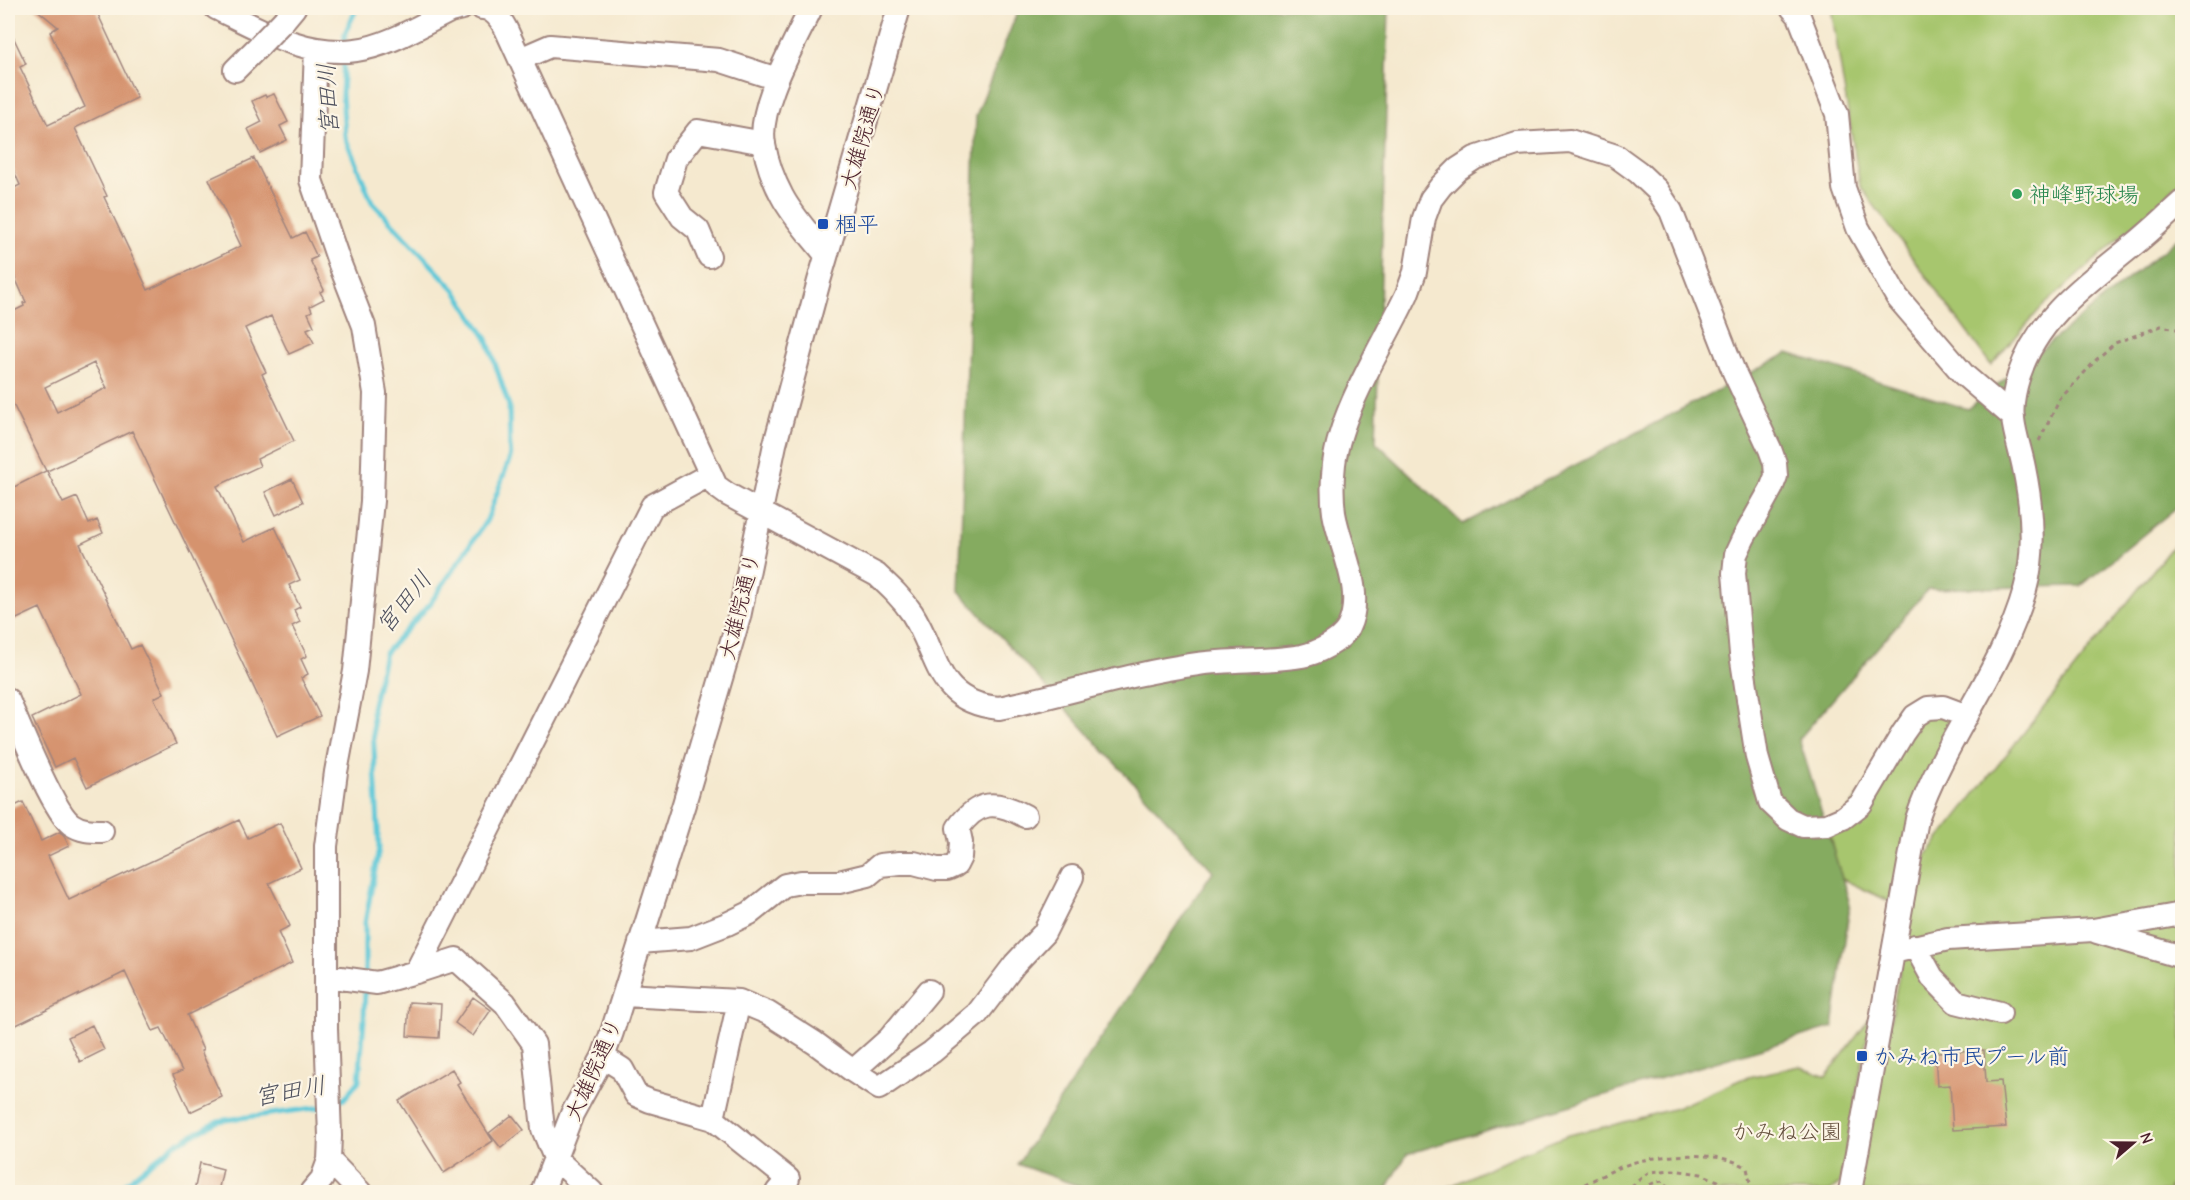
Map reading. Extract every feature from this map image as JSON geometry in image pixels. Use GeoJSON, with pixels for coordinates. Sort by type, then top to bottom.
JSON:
{"type":"FeatureCollection","features":[{"type":"Feature","properties":{"kind":"street"},"geometry":{"type":"LineString","coordinates":[[216,8],[278,37],[321,50],[357,50],[397,36],[450,10],[462,8]]}},
{"type":"Feature","properties":{"kind":"street"},"geometry":{"type":"LineString","coordinates":[[482,8],[488,8],[501,19],[716,486],[877,576],[898,594],[912,612],[940,672],[953,690],[966,701],[979,706],[999,708],[1124,678],[1200,664],[1304,656],[1330,645],[1347,629],[1354,603],[1352,581],[1334,514],[1332,489],[1334,462],[1341,431],[1407,294],[1414,272],[1424,218],[1431,199],[1440,186],[1458,169],[1475,158],[1517,144],[1570,141],[1616,156],[1657,190],[1682,236],[1734,372],[1775,463],[1776,476],[1772,489],[1736,554],[1734,573],[1746,691],[1757,757],[1770,802],[1788,819],[1803,826],[1827,825],[1843,818],[1861,804],[1915,717],[1928,708],[1943,707],[1967,716]]}},
{"type":"Feature","properties":{"kind":"street"},"geometry":{"type":"LineString","coordinates":[[811,8],[777,79],[764,124],[764,143],[771,171],[783,198],[826,255]]}},
{"type":"Feature","properties":{"kind":"street","name":"大雄院通り"},"geometry":{"type":"LineString","coordinates":[[542,1192],[572,1114],[603,1057],[684,804],[739,617],[775,444],[826,255],[899,8]]}},
{"type":"Feature","properties":{"kind":"street"},"geometry":{"type":"LineString","coordinates":[[1792,8],[1799,16],[1837,114],[1844,188],[1858,228],[1898,297],[1964,375],[2013,417]]}},
{"type":"Feature","properties":{"kind":"street"},"geometry":{"type":"LineString","coordinates":[[235,70],[289,14]]}},
{"type":"Feature","properties":{"kind":"street"},"geometry":{"type":"LineString","coordinates":[[520,59],[550,46],[719,60],[777,79]]}},
{"type":"Feature","properties":{"kind":"street"},"geometry":{"type":"LineString","coordinates":[[311,1192],[322,1179],[329,1160],[326,846],[336,772],[355,671],[372,501],[375,393],[364,327],[311,180],[321,50]]}},
{"type":"Feature","properties":{"kind":"street"},"geometry":{"type":"LineString","coordinates":[[709,256],[698,230],[682,217],[666,192],[676,159],[698,131],[764,143]]}},
{"type":"Feature","properties":{"kind":"street"},"geometry":{"type":"LineString","coordinates":[[1849,1189],[1917,819],[1940,763],[2014,625],[2026,587],[2031,548],[2031,511],[2013,417],[2016,387],[2024,361],[2036,336],[2054,313],[2182,202]]}},
{"type":"Feature","properties":{"kind":"street"},"geometry":{"type":"LineString","coordinates":[[416,972],[652,506],[710,476]]}},
{"type":"Feature","properties":{"kind":"street"},"geometry":{"type":"LineString","coordinates":[[8,700],[45,783],[70,824],[84,831],[102,831]]}},
{"type":"Feature","properties":{"kind":"street"},"geometry":{"type":"LineString","coordinates":[[640,942],[691,938],[727,924],[750,913],[784,885],[801,882],[839,882],[868,875],[880,865],[900,863],[947,869],[956,865],[960,857],[961,842],[958,828],[968,815],[995,804],[1008,807],[1025,816]]}},
{"type":"Feature","properties":{"kind":"street"},"geometry":{"type":"LineString","coordinates":[[624,995],[739,1000],[768,1013],[879,1088],[932,1052],[977,1014],[1015,964],[1044,933],[1072,878]]}},
{"type":"Feature","properties":{"kind":"street"},"geometry":{"type":"LineString","coordinates":[[1893,952],[1948,939],[2093,930],[2182,914]]}},
{"type":"Feature","properties":{"kind":"street"},"geometry":{"type":"LineString","coordinates":[[2093,930],[2182,957]]}},
{"type":"Feature","properties":{"kind":"street"},"geometry":{"type":"LineString","coordinates":[[1915,946],[1932,977],[1956,1002],[2000,1013]]}},
{"type":"Feature","properties":{"kind":"street"},"geometry":{"type":"LineString","coordinates":[[326,976],[377,983],[456,959],[504,1003],[534,1044],[543,1129],[555,1158],[592,1192]]}},
{"type":"Feature","properties":{"kind":"street"},"geometry":{"type":"LineString","coordinates":[[852,1071],[889,1040],[929,991]]}},
{"type":"Feature","properties":{"kind":"street"},"geometry":{"type":"LineString","coordinates":[[713,1119],[739,1000]]}},
{"type":"Feature","properties":{"kind":"street"},"geometry":{"type":"LineString","coordinates":[[603,1057],[622,1069],[636,1095],[713,1119],[788,1179],[777,1192]]}},
{"type":"Feature","properties":{"kind":"street"},"geometry":{"type":"LineString","coordinates":[[329,1160],[360,1192]]}},
{"type":"Feature","properties":{"kind":"path"},"geometry":{"type":"LineString","coordinates":[[2024,469],[2060,399],[2115,343],[2161,326],[2182,330]]}},
{"type":"Feature","properties":{"kind":"path"},"geometry":{"type":"LineString","coordinates":[[1568,1192],[1632,1163],[1656,1158],[1689,1156],[1737,1161],[1747,1168],[1752,1192]]}},
{"type":"Feature","properties":{"kind":"path"},"geometry":{"type":"LineString","coordinates":[[1624,1192],[1649,1172],[1673,1170],[1701,1174],[1718,1180],[1725,1192]]}},
{"type":"Feature","properties":{"kind":"path"},"geometry":{"type":"LineString","coordinates":[[1645,1192],[1645,1189],[1653,1182],[1664,1181],[1672,1192]]}},
{"type":"Feature","properties":{"kind":"green space"},"geometry":{"type":"Polygon","coordinates":[[[1019,8],[1389,8],[1376,442],[1463,524],[1788,353],[1968,409],[2182,235],[2182,503],[2081,586],[1928,589],[1799,739],[1850,904],[1833,1027],[1407,1154],[1385,1192],[1095,1192],[1017,1164],[1213,871],[959,591],[976,116],[1019,8]]]}},
{"type":"Feature","properties":{"kind":"green space","name":"神峰野球場"},"geometry":{"type":"Polygon","coordinates":[[[1831,8],[2182,8],[2182,180],[2041,308],[1991,365],[1860,186],[1831,8]]]}},
{"type":"Feature","properties":{"kind":"green space"},"geometry":{"type":"Polygon","coordinates":[[[2182,534],[2182,1192],[2171,1192],[2169,1187],[2168,1192],[1858,1192],[1920,863],[2182,534]]]}},
{"type":"Feature","properties":{"kind":"green space"},"geometry":{"type":"Polygon","coordinates":[[[1955,710],[1901,907],[1840,878],[1827,825],[1843,818],[1915,716],[1955,710]]]}},
{"type":"Feature","properties":{"kind":"green space","name":"かみね公園"},"geometry":{"type":"Polygon","coordinates":[[[1871,1017],[1840,1183],[1828,1192],[1439,1192],[1500,1162],[1568,1135],[1676,1108],[1744,1078],[1799,1066],[1826,1077],[1871,1017]]]}},
{"type":"Feature","properties":{"kind":"building"},"geometry":{"type":"Polygon","coordinates":[[[35,8],[95,8],[137,98],[75,128],[107,196],[104,197],[148,290],[241,246],[209,179],[254,158],[293,238],[305,232],[317,257],[310,260],[324,290],[320,292],[324,299],[310,306],[312,311],[308,313],[314,326],[307,329],[314,343],[289,354],[271,316],[245,328],[266,372],[262,374],[294,441],[257,459],[260,466],[217,486],[244,542],[275,527],[300,580],[289,585],[300,607],[294,610],[300,622],[292,626],[307,656],[301,659],[308,674],[301,678],[320,716],[277,736],[132,431],[47,471],[63,503],[77,497],[89,524],[97,520],[103,533],[80,544],[131,649],[140,645],[164,693],[154,698],[176,744],[87,787],[73,758],[55,767],[32,718],[81,694],[40,608],[8,623],[8,490],[46,471],[8,394],[8,314],[24,306],[23,303],[26,302],[8,262],[8,191],[20,185],[8,158],[8,26],[26,64],[20,67],[48,125],[85,107],[50,32],[58,27],[35,8]],[[94,363],[45,387],[57,412],[107,388],[94,363]]]}},
{"type":"Feature","properties":{"kind":"building"},"geometry":{"type":"Polygon","coordinates":[[[274,94],[288,122],[280,126],[287,140],[260,153],[248,129],[262,122],[252,101],[274,94]]]}},
{"type":"Feature","properties":{"kind":"building"},"geometry":{"type":"Polygon","coordinates":[[[292,479],[303,502],[276,515],[265,492],[292,479]]]}},
{"type":"Feature","properties":{"kind":"building"},"geometry":{"type":"Polygon","coordinates":[[[23,802],[41,841],[60,832],[69,846],[48,856],[69,900],[239,820],[248,838],[280,823],[301,868],[269,883],[290,926],[278,932],[292,963],[187,1015],[222,1097],[190,1112],[173,1075],[182,1071],[161,1028],[153,1031],[125,972],[8,1029],[8,809],[23,802]]]}},
{"type":"Feature","properties":{"kind":"building"},"geometry":{"type":"Polygon","coordinates":[[[473,997],[491,1010],[473,1036],[455,1023],[473,997]]]}},
{"type":"Feature","properties":{"kind":"building"},"geometry":{"type":"Polygon","coordinates":[[[409,1002],[441,1004],[439,1038],[407,1036],[409,1002]]]}},
{"type":"Feature","properties":{"kind":"building"},"geometry":{"type":"Polygon","coordinates":[[[92,1025],[104,1050],[80,1062],[68,1037],[92,1025]]]}},
{"type":"Feature","properties":{"kind":"building"},"geometry":{"type":"Polygon","coordinates":[[[1984,1050],[1986,1082],[2001,1081],[2006,1127],[1953,1130],[1950,1085],[1937,1086],[1935,1052],[1984,1050]]]}},
{"type":"Feature","properties":{"kind":"building"},"geometry":{"type":"Polygon","coordinates":[[[452,1069],[460,1082],[457,1084],[493,1141],[444,1173],[399,1101],[452,1069]]]}},
{"type":"Feature","properties":{"kind":"building"},"geometry":{"type":"Polygon","coordinates":[[[512,1115],[524,1130],[501,1148],[489,1133],[512,1115]]]}},
{"type":"Feature","properties":{"kind":"building"},"geometry":{"type":"Polygon","coordinates":[[[200,1163],[223,1169],[218,1192],[194,1192],[200,1163]]]}},
{"type":"Feature","properties":{"kind":"waterway","name":"宮田川"},"geometry":{"type":"LineString","coordinates":[[344,45],[345,33],[357,8]]}},
{"type":"Feature","properties":{"kind":"waterway","name":"宮田川"},"geometry":{"type":"LineString","coordinates":[[344,57],[342,94],[345,137],[372,202],[455,290],[487,339],[509,406],[510,458],[487,520],[429,605],[385,653],[372,708],[379,848],[365,923],[365,977]]}},
{"type":"Feature","properties":{"kind":"waterway","name":"宮田川"},"geometry":{"type":"LineString","coordinates":[[334,1103],[344,1099],[359,1081],[365,986]]}},
{"type":"Feature","properties":{"kind":"waterway","name":"宮田川"},"geometry":{"type":"LineString","coordinates":[[115,1192],[174,1145],[218,1121],[322,1107]]}},
{"type":"Feature","properties":{"kind":"place","name":"神峰野球場"},"geometry":{"type":"Point","coordinates":[2017,194]}},
{"type":"Feature","properties":{"kind":"place","name":"椢平"},"geometry":{"type":"Point","coordinates":[823,224]}},
{"type":"Feature","properties":{"kind":"place","name":"かみね市民プール前"},"geometry":{"type":"Point","coordinates":[1862,1056]}}]}
